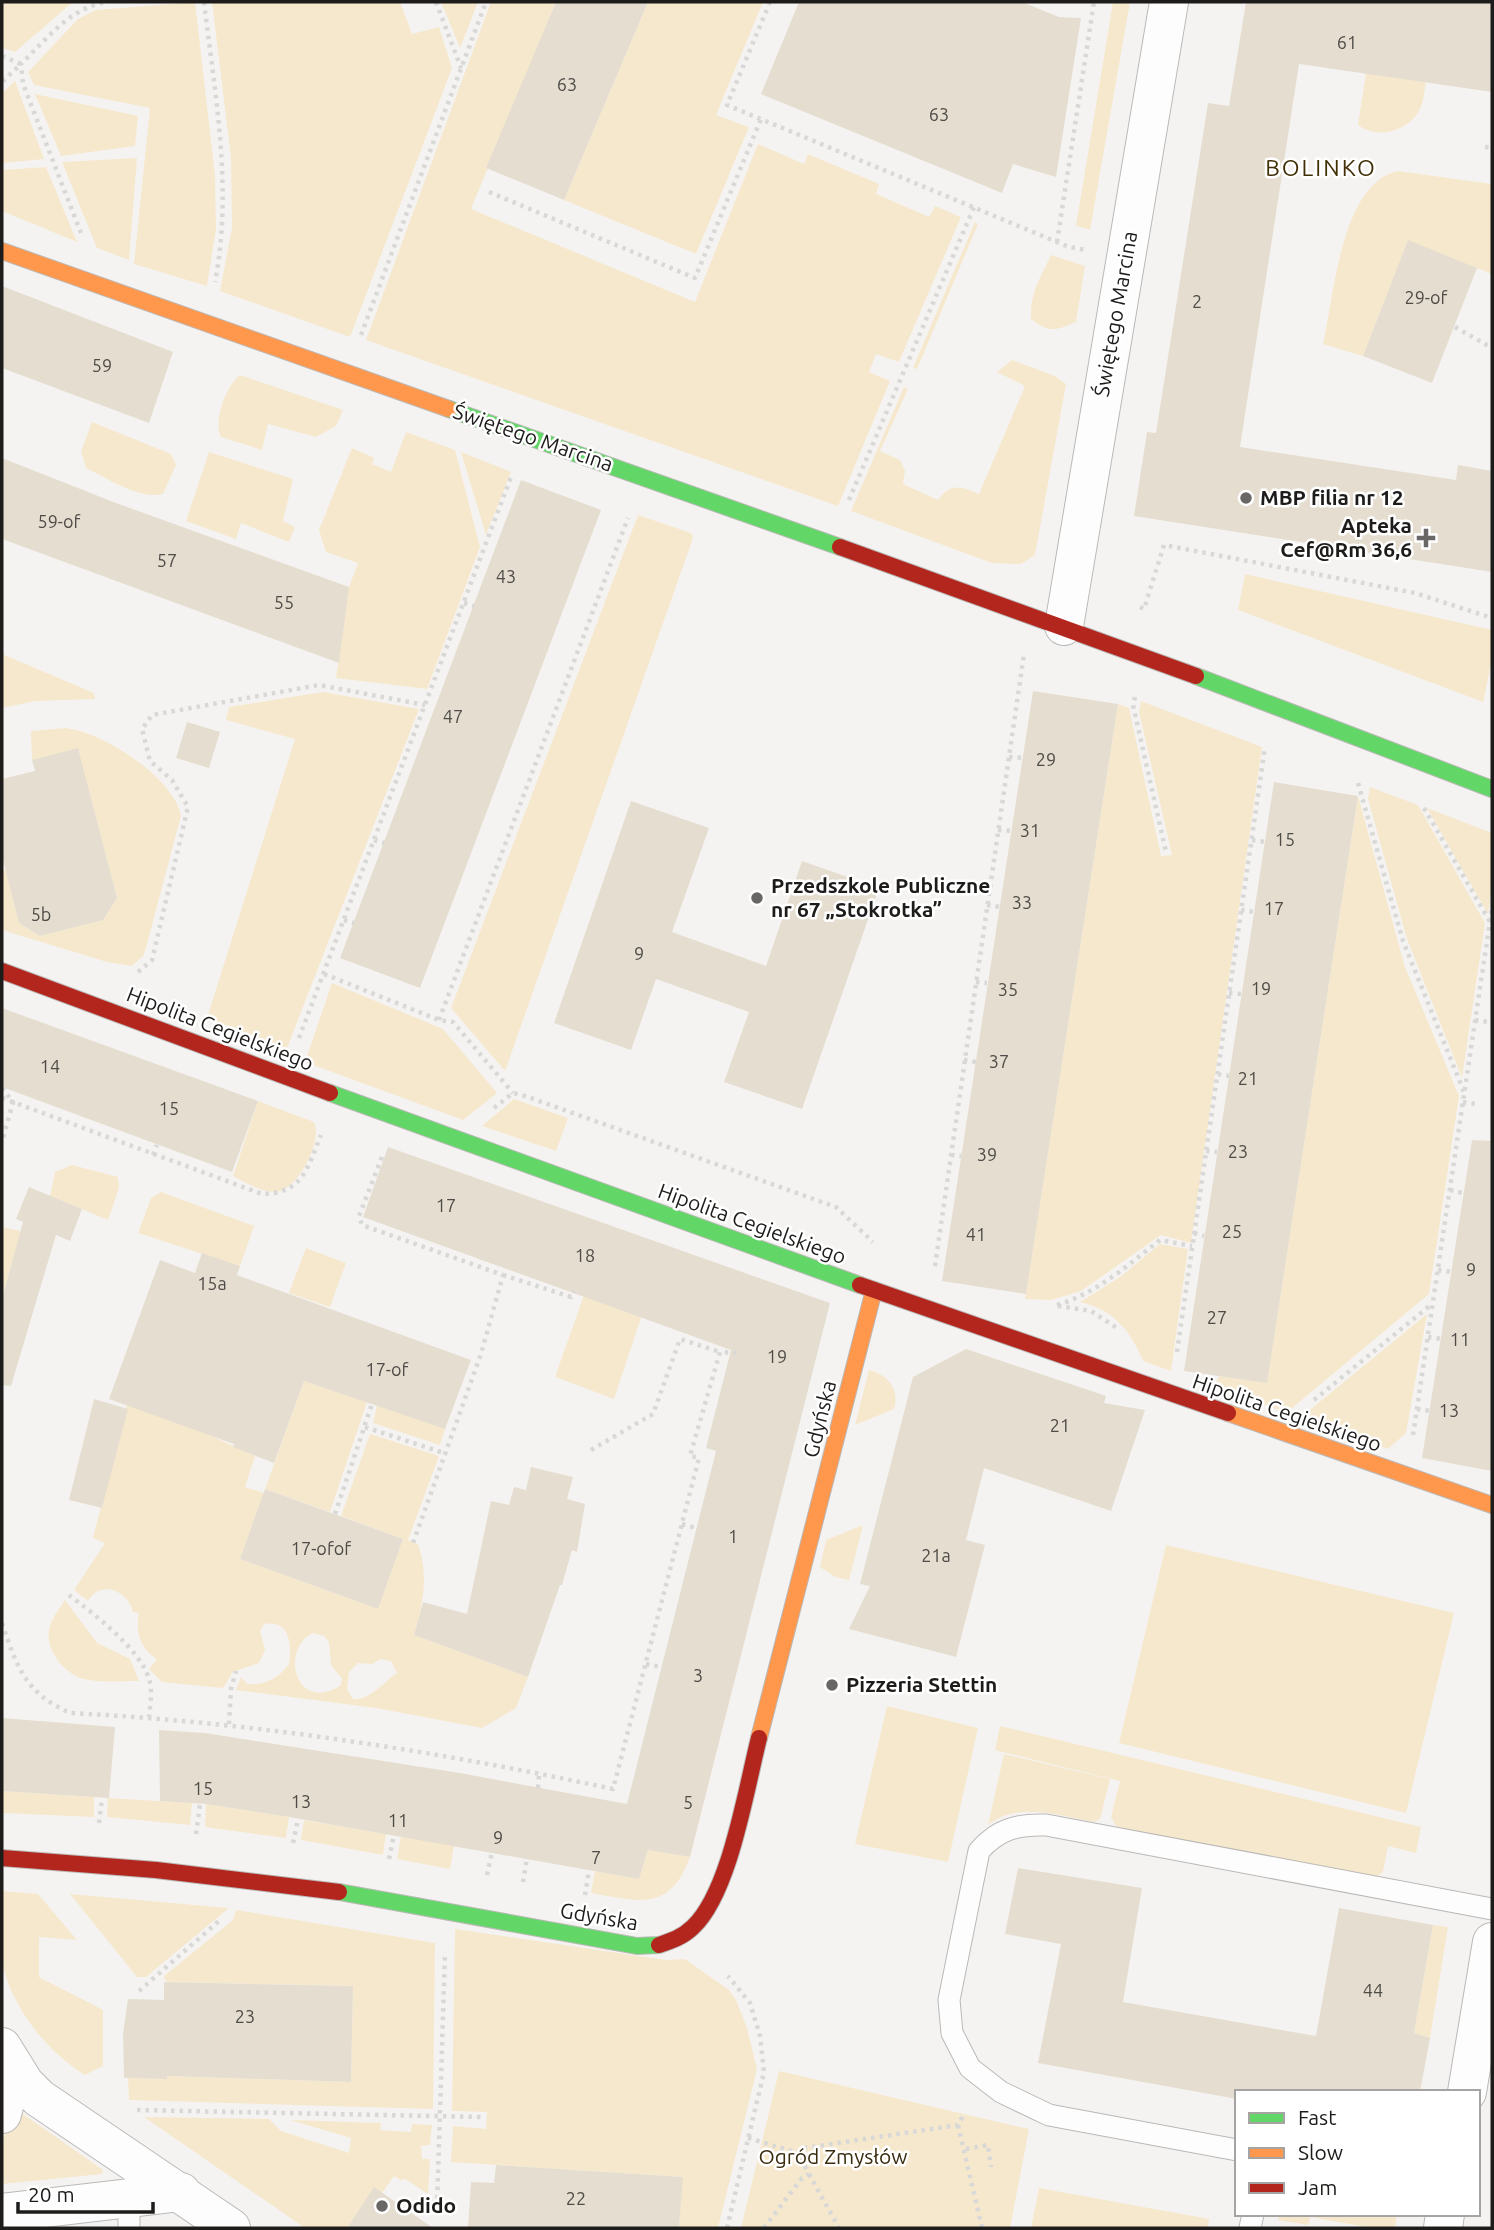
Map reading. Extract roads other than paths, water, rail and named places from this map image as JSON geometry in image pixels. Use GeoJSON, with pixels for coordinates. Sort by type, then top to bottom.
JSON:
{"type":"FeatureCollection","features":[{"type":"Feature","properties":{"kind":"street","name":"Świętego Marcina"},"geometry":{"type":"LineString","coordinates":[[1064,625],[1169,2]]}},
{"type":"Feature","properties":{"kind":"street","name":"Świętego Marcina"},"geometry":{"type":"LineString","coordinates":[[2,251],[1064,625],[1492,789]]}},
{"type":"Feature","properties":{"kind":"street","name":"Hipolita Cegielskiego"},"geometry":{"type":"LineString","coordinates":[[2,971],[874,1290],[1492,1505]]}},
{"type":"Feature","properties":{"kind":"street","name":"Gdyńska"},"geometry":{"type":"LineString","coordinates":[[2,1858],[156,1870],[346,1893],[637,1946],[652,1947],[682,1936],[708,1910],[732,1843],[874,1290]]}},
{"type":"Feature","properties":{"kind":"street"},"geometry":{"type":"LineString","coordinates":[[1467,2090],[1492,1942]]}},
{"type":"Feature","properties":{"kind":"street"},"geometry":{"type":"LineString","coordinates":[[2,2114],[8,2058]]}},
{"type":"Feature","properties":{"kind":"street"},"geometry":{"type":"LineString","coordinates":[[8,2058],[39,2098],[231,2228]]}},
{"type":"Feature","properties":{"kind":"street"},"geometry":{"type":"LineString","coordinates":[[2,2213],[129,2212],[181,2192]]}},
{"type":"Feature","properties":{"kind":"lane"},"geometry":{"type":"LineString","coordinates":[[1235,2150],[1049,2115],[1001,2092],[970,2068],[952,2033],[949,2000],[979,1851],[991,1838],[1023,1824],[1046,1825],[1492,1909]]}},
{"type":"Feature","properties":{"kind":"place","name":"MBP filia nr 12"},"geometry":{"type":"Point","coordinates":[1246,498]}},
{"type":"Feature","properties":{"kind":"place","name":"Apteka Cef@Rm 36,6"},"geometry":{"type":"Point","coordinates":[1426,538]}},
{"type":"Feature","properties":{"kind":"place","name":"Przedszkole Publiczne nr 67 „Stokrotka”"},"geometry":{"type":"Point","coordinates":[757,898]}},
{"type":"Feature","properties":{"kind":"place","name":"Pizzeria Stettin"},"geometry":{"type":"Point","coordinates":[832,1685]}},
{"type":"Feature","properties":{"kind":"place","name":"Odido"},"geometry":{"type":"Point","coordinates":[382,2206]}},
{"type":"Feature","properties":{"kind":"district","name":"BOLINKO"},"geometry":{"type":"Point","coordinates":[1321,168]}},
{"type":"Feature","properties":{"kind":"park label","name":"Ogród Zmysłów"},"geometry":{"type":"Point","coordinates":[833,2157]}}]}
